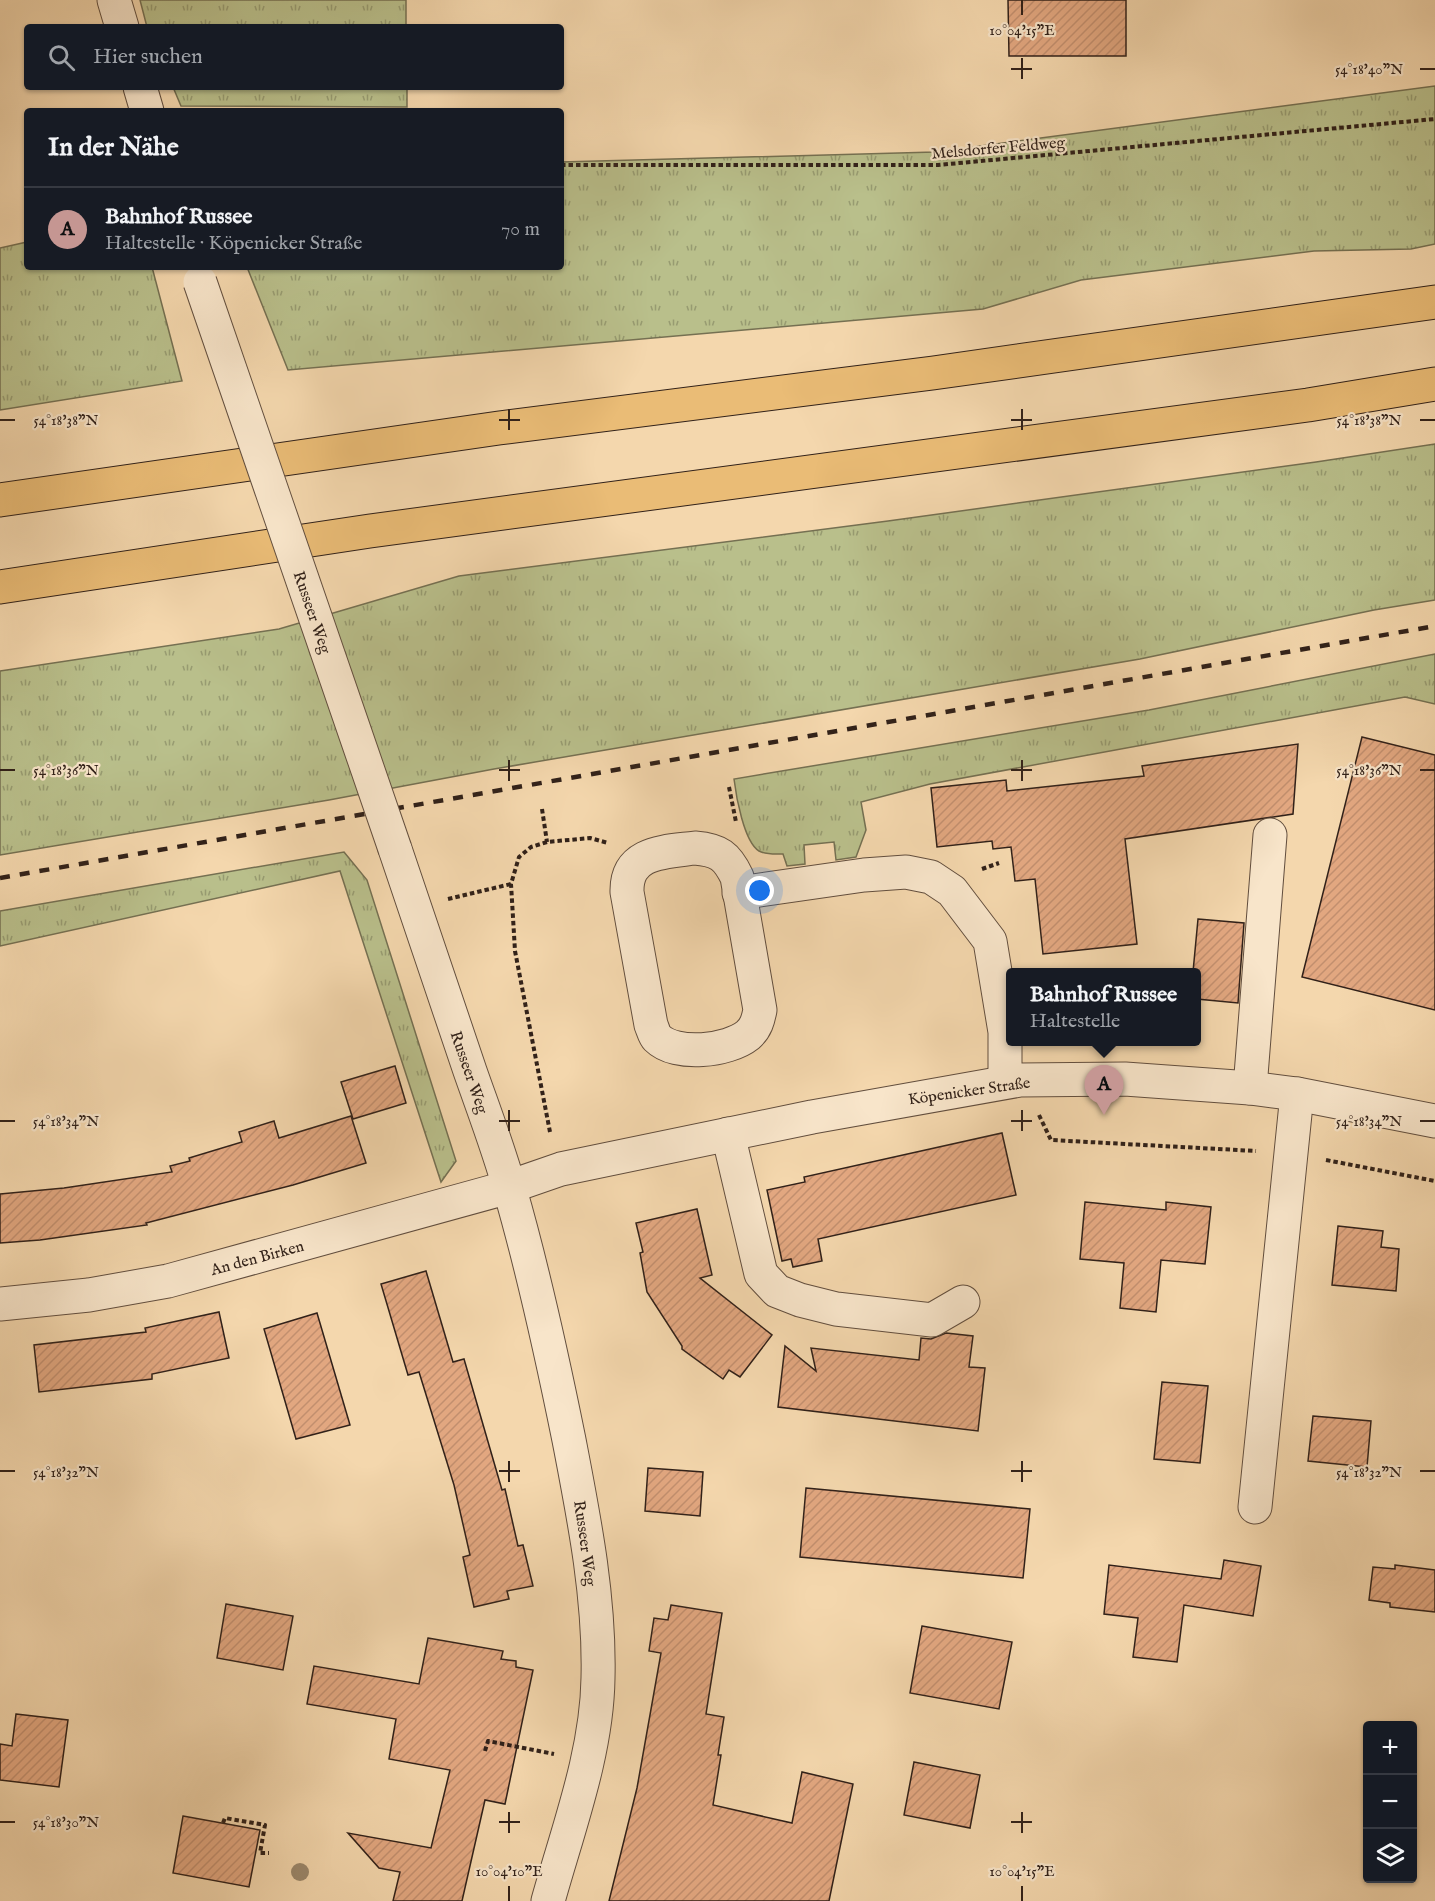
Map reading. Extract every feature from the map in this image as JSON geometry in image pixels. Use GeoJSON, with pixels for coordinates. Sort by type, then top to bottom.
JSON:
{"type":"FeatureCollection","features":[{"type":"Feature","properties":{"kind":"highway"},"geometry":{"type":"LineString","coordinates":[[0,500],[499,428],[933,373],[1435,302]]}},
{"type":"Feature","properties":{"kind":"highway"},"geometry":{"type":"LineString","coordinates":[[0,587],[358,533],[1285,408],[1435,384]]}},
{"type":"Feature","properties":{"kind":"street"},"geometry":{"type":"LineString","coordinates":[[114,0],[121,24]]}},
{"type":"Feature","properties":{"kind":"street"},"geometry":{"type":"LineString","coordinates":[[141,90],[146,108]]}},
{"type":"Feature","properties":{"kind":"street","name":"Russeer Weg"},"geometry":{"type":"LineString","coordinates":[[197,274],[509,1187],[549,1339],[575,1471],[592,1577],[597,1626],[598,1679],[595,1722],[548,1901]]}},
{"type":"Feature","properties":{"kind":"street"},"geometry":{"type":"LineString","coordinates":[[1250,1088],[1270,834]]}},
{"type":"Feature","properties":{"kind":"street"},"geometry":{"type":"LineString","coordinates":[[695,848],[713,850],[729,862],[737,878],[739,893],[760,1010],[756,1025],[747,1036],[715,1048],[681,1050],[667,1045],[656,1037],[651,1025],[627,892],[627,880],[638,861],[656,854],[695,848]]}},
{"type":"Feature","properties":{"kind":"street"},"geometry":{"type":"LineString","coordinates":[[739,893],[852,876],[906,872],[931,878],[952,891],[990,940],[1006,1038]]}},
{"type":"Feature","properties":{"kind":"street"},"geometry":{"type":"LineString","coordinates":[[1007,1046],[1013,1081]]}},
{"type":"Feature","properties":{"kind":"street","name":"Köpenicker Straße"},"geometry":{"type":"LineString","coordinates":[[509,1187],[561,1169],[728,1134],[1013,1081],[1125,1079],[1250,1088],[1297,1094],[1435,1121]]}},
{"type":"Feature","properties":{"kind":"street"},"geometry":{"type":"LineString","coordinates":[[1255,1507],[1289,1153],[1297,1094]]}},
{"type":"Feature","properties":{"kind":"street"},"geometry":{"type":"LineString","coordinates":[[728,1134],[761,1274],[777,1292],[836,1309],[932,1320],[963,1302]]}},
{"type":"Feature","properties":{"kind":"street","name":"An den Birken"},"geometry":{"type":"LineString","coordinates":[[0,1304],[89,1295],[168,1281],[509,1187]]}},
{"type":"Feature","properties":{"kind":"path","name":"Melsdorfer Feldweg"},"geometry":{"type":"LineString","coordinates":[[564,165],[938,165],[1435,119]]}},
{"type":"Feature","properties":{"kind":"path"},"geometry":{"type":"LineString","coordinates":[[729,787],[737,824]]}},
{"type":"Feature","properties":{"kind":"path"},"geometry":{"type":"LineString","coordinates":[[542,809],[547,842]]}},
{"type":"Feature","properties":{"kind":"path"},"geometry":{"type":"LineString","coordinates":[[550,1132],[515,951],[511,884],[519,857],[531,846],[547,842],[590,838],[608,843],[638,861]]}},
{"type":"Feature","properties":{"kind":"path"},"geometry":{"type":"LineString","coordinates":[[447,899],[511,884]]}},
{"type":"Feature","properties":{"kind":"path"},"geometry":{"type":"LineString","coordinates":[[1013,1081],[1052,1140],[1289,1153],[1435,1181]]}},
{"type":"Feature","properties":{"kind":"path"},"geometry":{"type":"LineString","coordinates":[[485,1751],[488,1742],[586,1760]]}},
{"type":"Feature","properties":{"kind":"path"},"geometry":{"type":"LineString","coordinates":[[223,1824],[225,1818],[265,1825],[260,1852],[269,1852]]}},
{"type":"Feature","properties":{"kind":"green space"},"geometry":{"type":"Polygon","coordinates":[[[140,0],[406,0],[406,24],[146,24],[140,0]]]}},
{"type":"Feature","properties":{"kind":"green space"},"geometry":{"type":"Polygon","coordinates":[[[1435,86],[1435,244],[1411,249],[1314,251],[1081,280],[983,309],[288,370],[248,270],[564,270],[564,162],[935,152],[1435,86]]]}},
{"type":"Feature","properties":{"kind":"green space"},"geometry":{"type":"Polygon","coordinates":[[[174,90],[407,90],[407,107],[181,106],[174,90]]]}},
{"type":"Feature","properties":{"kind":"green space"},"geometry":{"type":"Polygon","coordinates":[[[24,243],[24,270],[153,270],[182,381],[0,410],[0,248],[24,243]]]}},
{"type":"Feature","properties":{"kind":"green space"},"geometry":{"type":"Polygon","coordinates":[[[1435,444],[1435,600],[1374,610],[1140,659],[0,855],[0,671],[279,629],[459,576],[888,521],[1435,444]]]}},
{"type":"Feature","properties":{"kind":"green space"},"geometry":{"type":"Polygon","coordinates":[[[1435,654],[1435,704],[1405,697],[930,784],[861,802],[866,830],[856,857],[836,860],[834,842],[804,845],[805,864],[787,866],[783,854],[765,853],[754,846],[745,829],[739,807],[734,779],[1149,710],[1435,654]]]}},
{"type":"Feature","properties":{"kind":"green space"},"geometry":{"type":"Polygon","coordinates":[[[344,852],[367,880],[456,1161],[441,1182],[340,871],[0,946],[0,911],[344,852]]]}},
{"type":"Feature","properties":{"kind":"building"},"geometry":{"type":"Polygon","coordinates":[[[1008,0],[1126,0],[1126,56],[1009,56],[1008,0]]]}},
{"type":"Feature","properties":{"kind":"building"},"geometry":{"type":"Polygon","coordinates":[[[1362,737],[1435,755],[1435,1010],[1302,977],[1362,737]]]}},
{"type":"Feature","properties":{"kind":"building"},"geometry":{"type":"Polygon","coordinates":[[[1298,744],[1293,814],[1125,839],[1137,944],[1043,954],[1035,879],[1015,881],[1011,847],[993,849],[992,841],[937,847],[931,788],[1006,780],[1007,791],[1144,776],[1142,766],[1298,744]]]}},
{"type":"Feature","properties":{"kind":"building"},"geometry":{"type":"Polygon","coordinates":[[[1198,919],[1244,923],[1238,1003],[1201,999],[1201,968],[1193,968],[1198,919]]]}},
{"type":"Feature","properties":{"kind":"building"},"geometry":{"type":"Polygon","coordinates":[[[395,1066],[406,1103],[353,1119],[341,1082],[395,1066]]]}},
{"type":"Feature","properties":{"kind":"building"},"geometry":{"type":"Polygon","coordinates":[[[351,1116],[366,1163],[293,1185],[146,1223],[147,1225],[40,1240],[0,1243],[0,1194],[64,1188],[172,1172],[170,1166],[242,1142],[239,1132],[274,1121],[279,1138],[351,1116]]]}},
{"type":"Feature","properties":{"kind":"building"},"geometry":{"type":"Polygon","coordinates":[[[1002,1133],[1016,1195],[818,1239],[822,1261],[793,1267],[791,1259],[782,1261],[767,1190],[805,1182],[804,1177],[1002,1133]]]}},
{"type":"Feature","properties":{"kind":"building"},"geometry":{"type":"Polygon","coordinates":[[[1085,1202],[1166,1210],[1166,1202],[1211,1207],[1205,1264],[1161,1260],[1156,1312],[1120,1308],[1124,1263],[1080,1259],[1085,1202]]]}},
{"type":"Feature","properties":{"kind":"building"},"geometry":{"type":"Polygon","coordinates":[[[697,1209],[712,1275],[700,1278],[772,1335],[740,1377],[729,1370],[723,1379],[682,1349],[647,1292],[640,1253],[643,1252],[636,1223],[697,1209]]]}},
{"type":"Feature","properties":{"kind":"building"},"geometry":{"type":"Polygon","coordinates":[[[1338,1226],[1383,1231],[1381,1247],[1399,1249],[1396,1291],[1332,1285],[1338,1226]]]}},
{"type":"Feature","properties":{"kind":"building"},"geometry":{"type":"Polygon","coordinates":[[[426,1271],[453,1362],[464,1359],[502,1490],[505,1489],[518,1546],[523,1545],[533,1586],[507,1591],[509,1599],[474,1607],[463,1557],[470,1555],[454,1485],[419,1372],[408,1375],[381,1284],[426,1271]]]}},
{"type":"Feature","properties":{"kind":"building"},"geometry":{"type":"Polygon","coordinates":[[[219,1312],[229,1358],[152,1374],[152,1379],[39,1392],[34,1345],[146,1332],[145,1328],[219,1312]]]}},
{"type":"Feature","properties":{"kind":"building"},"geometry":{"type":"Polygon","coordinates":[[[317,1313],[350,1425],[296,1439],[264,1329],[317,1313]]]}},
{"type":"Feature","properties":{"kind":"building"},"geometry":{"type":"Polygon","coordinates":[[[946,1333],[973,1336],[969,1367],[985,1368],[978,1431],[778,1407],[785,1346],[816,1371],[811,1348],[919,1360],[921,1338],[931,1339],[946,1333]]]}},
{"type":"Feature","properties":{"kind":"building"},"geometry":{"type":"Polygon","coordinates":[[[1162,1382],[1208,1386],[1200,1463],[1154,1459],[1162,1382]]]}},
{"type":"Feature","properties":{"kind":"building"},"geometry":{"type":"Polygon","coordinates":[[[1313,1416],[1371,1421],[1367,1467],[1308,1461],[1313,1416]]]}},
{"type":"Feature","properties":{"kind":"building"},"geometry":{"type":"Polygon","coordinates":[[[648,1468],[703,1472],[700,1516],[645,1511],[648,1468]]]}},
{"type":"Feature","properties":{"kind":"building"},"geometry":{"type":"Polygon","coordinates":[[[806,1488],[1030,1509],[1023,1578],[800,1557],[806,1488]]]}},
{"type":"Feature","properties":{"kind":"building"},"geometry":{"type":"Polygon","coordinates":[[[1224,1560],[1261,1566],[1253,1616],[1184,1605],[1177,1662],[1133,1657],[1138,1618],[1104,1614],[1109,1565],[1221,1579],[1224,1560]]]}},
{"type":"Feature","properties":{"kind":"building"},"geometry":{"type":"Polygon","coordinates":[[[1395,1565],[1435,1570],[1435,1612],[1390,1607],[1390,1603],[1369,1600],[1373,1567],[1395,1569],[1395,1565]]]}},
{"type":"Feature","properties":{"kind":"building"},"geometry":{"type":"Polygon","coordinates":[[[226,1604],[293,1616],[283,1670],[217,1658],[226,1604]]]}},
{"type":"Feature","properties":{"kind":"building"},"geometry":{"type":"Polygon","coordinates":[[[671,1605],[722,1613],[706,1714],[724,1717],[713,1805],[792,1823],[802,1772],[853,1784],[829,1901],[609,1901],[637,1788],[661,1653],[649,1651],[654,1618],[668,1620],[671,1605]]]}},
{"type":"Feature","properties":{"kind":"building"},"geometry":{"type":"Polygon","coordinates":[[[922,1626],[1012,1642],[999,1709],[910,1693],[922,1626]]]}},
{"type":"Feature","properties":{"kind":"building"},"geometry":{"type":"Polygon","coordinates":[[[428,1638],[503,1651],[501,1659],[516,1661],[516,1667],[533,1670],[505,1804],[485,1800],[462,1901],[393,1901],[400,1872],[379,1868],[348,1833],[431,1848],[450,1770],[389,1759],[396,1719],[307,1704],[314,1666],[419,1684],[428,1638]]]}},
{"type":"Feature","properties":{"kind":"building"},"geometry":{"type":"Polygon","coordinates":[[[16,1714],[68,1720],[59,1787],[0,1780],[0,1744],[12,1746],[16,1714]]]}},
{"type":"Feature","properties":{"kind":"building"},"geometry":{"type":"Polygon","coordinates":[[[914,1762],[980,1775],[970,1828],[904,1815],[914,1762]]]}},
{"type":"Feature","properties":{"kind":"building"},"geometry":{"type":"Polygon","coordinates":[[[183,1816],[260,1830],[249,1887],[173,1873],[183,1816]]]}},
{"type":"Feature","properties":{"kind":"railway"},"geometry":{"type":"LineString","coordinates":[[0,878],[1435,626]]}},
{"type":"Feature","properties":{"kind":"place","name":"Bahnhof Russee"},"geometry":{"type":"Point","coordinates":[1104,1115]}}]}
